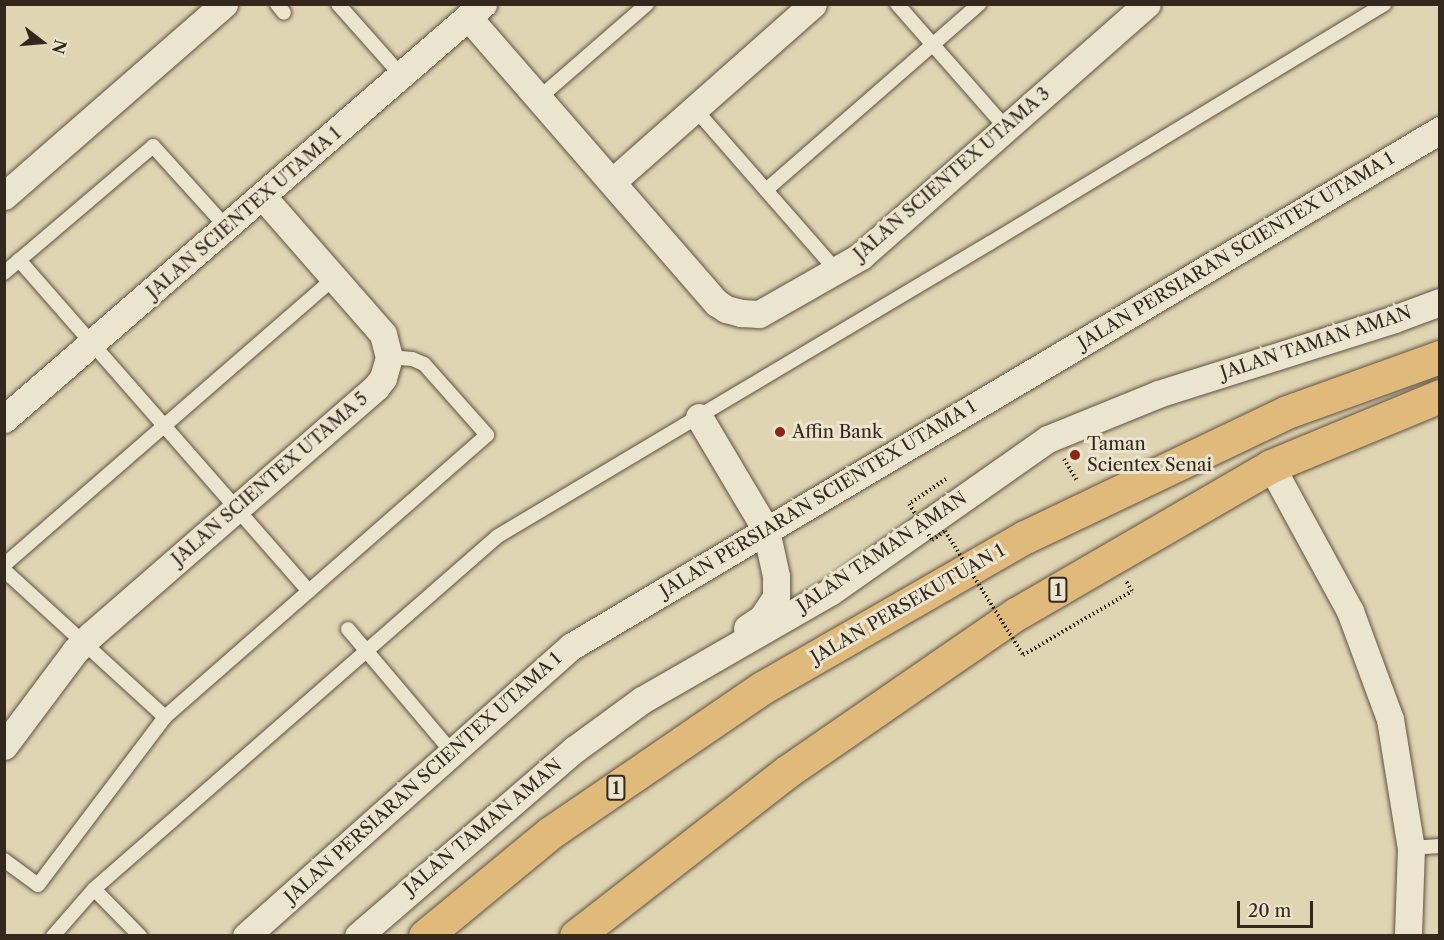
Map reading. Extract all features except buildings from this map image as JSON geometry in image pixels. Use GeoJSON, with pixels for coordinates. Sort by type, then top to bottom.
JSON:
{"type":"FeatureCollection","features":[{"type":"Feature","properties":{"kind":"highway","name":"JALAN PERSEKUTUAN 1"},"geometry":{"type":"LineString","coordinates":[[425,936],[473,894],[550,833],[762,688],[1025,537],[1287,412],[1440,357]]}},
{"type":"Feature","properties":{"kind":"highway","name":"1"},"geometry":{"type":"LineString","coordinates":[[576,936],[788,771],[1016,614],[1271,466],[1440,396]]}},
{"type":"Feature","properties":{"kind":"highway"},"geometry":{"type":"LineString","coordinates":[[445,936],[473,894]]}},
{"type":"Feature","properties":{"kind":"street"},"geometry":{"type":"LineString","coordinates":[[4,196],[224,4]]}},
{"type":"Feature","properties":{"kind":"street"},"geometry":{"type":"LineString","coordinates":[[475,11],[539,98],[612,182],[813,4]]}},
{"type":"Feature","properties":{"kind":"street","name":"JALAN SCIENTEX UTAMA 3"},"geometry":{"type":"LineString","coordinates":[[612,182],[717,303],[741,314],[759,314],[861,255],[1147,4]]}},
{"type":"Feature","properties":{"kind":"street","name":"JALAN SCIENTEX UTAMA 1"},"geometry":{"type":"LineString","coordinates":[[4,419],[475,11]]}},
{"type":"Feature","properties":{"kind":"street","name":"JALAN PERSIARAN SCIENTEX UTAMA 1"},"geometry":{"type":"LineString","coordinates":[[246,936],[572,646],[1440,130]]}},
{"type":"Feature","properties":{"kind":"street"},"geometry":{"type":"LineString","coordinates":[[263,197],[382,334],[389,357]]}},
{"type":"Feature","properties":{"kind":"street","name":"JALAN TAMAN AMAN"},"geometry":{"type":"LineString","coordinates":[[358,936],[575,749],[642,700],[830,592],[1047,439],[1158,394],[1395,319],[1440,302]]}},
{"type":"Feature","properties":{"kind":"street","name":"JALAN SCIENTEX UTAMA 5"},"geometry":{"type":"LineString","coordinates":[[4,746],[84,642],[376,387],[383,378],[389,357]]}},
{"type":"Feature","properties":{"kind":"street"},"geometry":{"type":"LineString","coordinates":[[642,700],[762,618],[776,597],[776,576],[766,530],[699,417]]}},
{"type":"Feature","properties":{"kind":"street"},"geometry":{"type":"LineString","coordinates":[[1271,466],[1350,611],[1390,718],[1411,848],[1408,936]]}},
{"type":"Feature","properties":{"kind":"lane"},"geometry":{"type":"LineString","coordinates":[[338,4],[402,76]]}},
{"type":"Feature","properties":{"kind":"lane"},"geometry":{"type":"LineString","coordinates":[[539,98],[647,4]]}},
{"type":"Feature","properties":{"kind":"lane"},"geometry":{"type":"LineString","coordinates":[[897,4],[1006,128]]}},
{"type":"Feature","properties":{"kind":"lane"},"geometry":{"type":"LineString","coordinates":[[766,190],[980,4]]}},
{"type":"Feature","properties":{"kind":"lane"},"geometry":{"type":"LineString","coordinates":[[53,936],[94,889],[498,536],[1384,4]]}},
{"type":"Feature","properties":{"kind":"lane"},"geometry":{"type":"LineString","coordinates":[[695,109],[836,270]]}},
{"type":"Feature","properties":{"kind":"lane"},"geometry":{"type":"LineString","coordinates":[[4,273],[153,146],[227,228]]}},
{"type":"Feature","properties":{"kind":"lane"},"geometry":{"type":"LineString","coordinates":[[20,260],[309,591]]}},
{"type":"Feature","properties":{"kind":"lane"},"geometry":{"type":"LineString","coordinates":[[4,565],[334,278]]}},
{"type":"Feature","properties":{"kind":"lane"},"geometry":{"type":"LineString","coordinates":[[4,860],[38,885],[165,717],[487,435],[424,364],[412,359],[389,357]]}},
{"type":"Feature","properties":{"kind":"lane"},"geometry":{"type":"LineString","coordinates":[[4,570],[165,717]]}},
{"type":"Feature","properties":{"kind":"lane"},"geometry":{"type":"LineString","coordinates":[[348,629],[452,752]]}},
{"type":"Feature","properties":{"kind":"lane"},"geometry":{"type":"LineString","coordinates":[[1411,848],[1440,846]]}},
{"type":"Feature","properties":{"kind":"lane"},"geometry":{"type":"LineString","coordinates":[[94,889],[140,936]]}},
{"type":"Feature","properties":{"kind":"path"},"geometry":{"type":"LineString","coordinates":[[946,479],[909,504],[932,540],[945,531],[1023,654],[1132,591]]}},
{"type":"Feature","properties":{"kind":"place","name":"Affin Bank"},"geometry":{"type":"Point","coordinates":[780,432]}},
{"type":"Feature","properties":{"kind":"place","name":"Taman Scientex Senai"},"geometry":{"type":"Point","coordinates":[1075,455]}}]}
